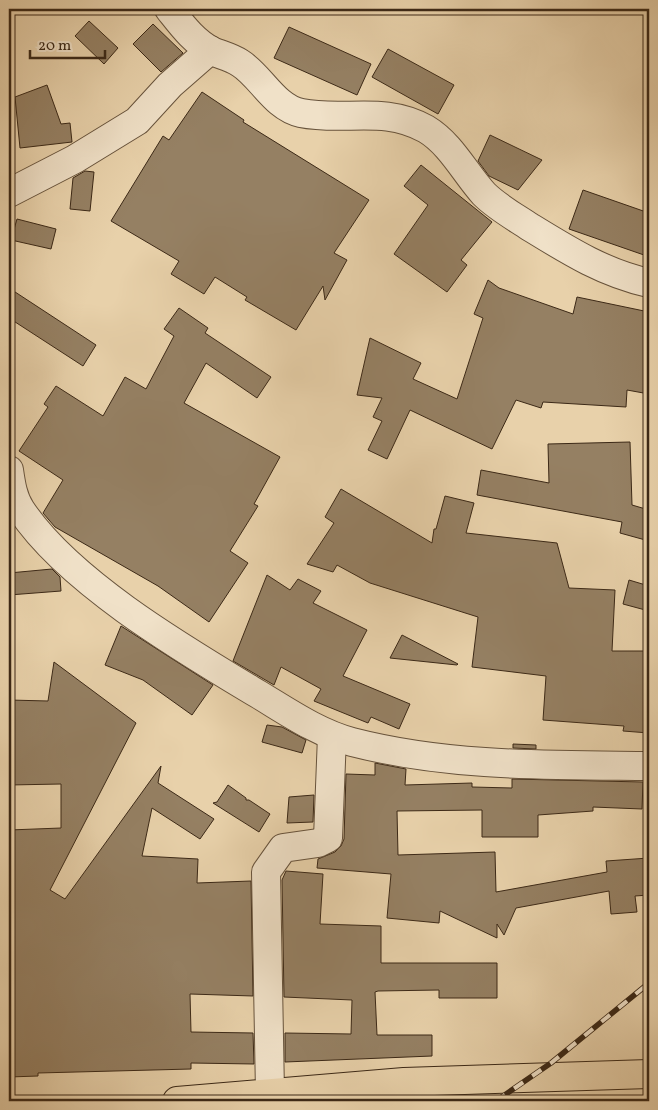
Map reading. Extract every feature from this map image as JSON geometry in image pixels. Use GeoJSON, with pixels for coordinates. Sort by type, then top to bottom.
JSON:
{"type":"FeatureCollection","features":[{"type":"Feature","properties":{"kind":"main road"},"geometry":{"type":"LineString","coordinates":[[176,1101],[404,1082],[649,1074]]}},
{"type":"Feature","properties":{"kind":"street"},"geometry":{"type":"LineString","coordinates":[[168,9],[192,36],[210,50],[240,63],[281,102],[298,112],[329,116],[369,114],[410,120],[429,131],[444,144],[485,194],[504,210],[584,260],[626,278],[649,283]]}},
{"type":"Feature","properties":{"kind":"street"},"geometry":{"type":"LineString","coordinates":[[9,193],[75,159],[137,122],[170,85],[210,50]]}},
{"type":"Feature","properties":{"kind":"street"},"geometry":{"type":"LineString","coordinates":[[9,470],[11,488],[20,509],[43,537],[85,578],[221,672],[332,736],[421,757],[548,765],[649,766]]}},
{"type":"Feature","properties":{"kind":"street"},"geometry":{"type":"LineString","coordinates":[[270,1094],[266,872],[283,848],[318,843],[328,838],[332,736]]}},
{"type":"Feature","properties":{"kind":"building"},"geometry":{"type":"Polygon","coordinates":[[[89,21],[118,48],[104,64],[75,36],[89,21]]]}},
{"type":"Feature","properties":{"kind":"building"},"geometry":{"type":"Polygon","coordinates":[[[153,24],[183,53],[161,72],[133,44],[153,24]]]}},
{"type":"Feature","properties":{"kind":"building"},"geometry":{"type":"Polygon","coordinates":[[[289,27],[371,64],[357,95],[274,58],[289,27]]]}},
{"type":"Feature","properties":{"kind":"building"},"geometry":{"type":"Polygon","coordinates":[[[388,49],[454,85],[438,114],[372,77],[388,49]]]}},
{"type":"Feature","properties":{"kind":"building"},"geometry":{"type":"Polygon","coordinates":[[[47,85],[61,124],[70,123],[72,142],[20,148],[15,97],[47,85]]]}},
{"type":"Feature","properties":{"kind":"building"},"geometry":{"type":"Polygon","coordinates":[[[202,92],[244,120],[243,122],[369,200],[334,253],[347,260],[325,300],[323,286],[296,330],[245,300],[247,297],[215,277],[204,294],[171,274],[179,261],[111,221],[163,136],[169,140],[202,92]]]}},
{"type":"Feature","properties":{"kind":"building"},"geometry":{"type":"Polygon","coordinates":[[[490,135],[542,160],[518,190],[489,176],[478,161],[490,135]]]}},
{"type":"Feature","properties":{"kind":"building"},"geometry":{"type":"Polygon","coordinates":[[[421,165],[492,222],[461,260],[467,265],[447,292],[394,254],[428,205],[404,186],[421,165]]]}},
{"type":"Feature","properties":{"kind":"building"},"geometry":{"type":"Polygon","coordinates":[[[85,171],[94,172],[90,211],[70,209],[73,178],[85,171]]]}},
{"type":"Feature","properties":{"kind":"building"},"geometry":{"type":"Polygon","coordinates":[[[583,190],[649,213],[649,239],[644,255],[569,229],[583,190]]]}},
{"type":"Feature","properties":{"kind":"building"},"geometry":{"type":"Polygon","coordinates":[[[17,219],[56,229],[51,249],[11,240],[17,219]]]}},
{"type":"Feature","properties":{"kind":"building"},"geometry":{"type":"Polygon","coordinates":[[[488,280],[499,288],[573,314],[577,297],[649,312],[649,394],[627,390],[626,407],[543,402],[541,408],[516,400],[492,449],[410,410],[387,459],[368,450],[382,421],[373,417],[382,398],[357,395],[370,338],[421,363],[413,379],[457,399],[483,318],[474,314],[488,280]]]}},
{"type":"Feature","properties":{"kind":"building"},"geometry":{"type":"Polygon","coordinates":[[[9,288],[96,345],[83,366],[9,318],[9,288]]]}},
{"type":"Feature","properties":{"kind":"building"},"geometry":{"type":"Polygon","coordinates":[[[179,308],[208,328],[205,333],[271,377],[257,398],[206,363],[184,403],[280,457],[254,504],[258,506],[230,551],[248,563],[209,622],[158,586],[55,527],[43,513],[63,480],[19,451],[48,407],[44,404],[56,386],[103,416],[125,377],[146,389],[174,336],[164,329],[179,308]]]}},
{"type":"Feature","properties":{"kind":"building"},"geometry":{"type":"Polygon","coordinates":[[[630,442],[632,505],[649,510],[649,541],[620,533],[622,522],[477,495],[481,470],[549,483],[548,444],[630,442]]]}},
{"type":"Feature","properties":{"kind":"building"},"geometry":{"type":"Polygon","coordinates":[[[341,489],[432,543],[434,529],[436,529],[445,496],[474,503],[466,533],[557,543],[569,588],[615,590],[612,651],[649,651],[649,733],[623,731],[624,726],[543,720],[546,676],[472,667],[478,617],[370,583],[337,565],[333,572],[307,564],[334,523],[325,517],[341,489]]]}},
{"type":"Feature","properties":{"kind":"building"},"geometry":{"type":"Polygon","coordinates":[[[52,569],[60,577],[61,591],[9,595],[9,573],[52,569]]]}},
{"type":"Feature","properties":{"kind":"building"},"geometry":{"type":"Polygon","coordinates":[[[267,575],[290,590],[298,579],[321,591],[313,603],[367,630],[343,676],[410,704],[399,729],[371,717],[368,723],[314,701],[321,689],[281,667],[274,685],[233,661],[267,575]]]}},
{"type":"Feature","properties":{"kind":"building"},"geometry":{"type":"Polygon","coordinates":[[[629,580],[649,586],[649,611],[623,604],[629,580]]]}},
{"type":"Feature","properties":{"kind":"building"},"geometry":{"type":"Polygon","coordinates":[[[121,626],[213,685],[192,715],[143,680],[105,665],[121,626]]]}},
{"type":"Feature","properties":{"kind":"building"},"geometry":{"type":"Polygon","coordinates":[[[402,635],[458,664],[390,658],[402,635]]]}},
{"type":"Feature","properties":{"kind":"building"},"geometry":{"type":"Polygon","coordinates":[[[54,662],[136,723],[50,890],[65,899],[161,766],[158,783],[214,819],[200,839],[152,808],[142,856],[198,859],[197,883],[251,881],[253,996],[190,994],[191,1032],[253,1033],[254,1064],[191,1063],[191,1069],[38,1073],[38,1076],[9,1077],[9,830],[61,828],[61,784],[9,785],[9,700],[48,701],[54,662]]]}},
{"type":"Feature","properties":{"kind":"building"},"geometry":{"type":"Polygon","coordinates":[[[267,725],[282,727],[306,740],[302,753],[262,742],[267,725]]]}},
{"type":"Feature","properties":{"kind":"building"},"geometry":{"type":"Polygon","coordinates":[[[513,744],[536,745],[536,749],[513,748],[513,744]]]}},
{"type":"Feature","properties":{"kind":"building"},"geometry":{"type":"Polygon","coordinates":[[[375,763],[406,769],[405,785],[472,783],[472,787],[512,788],[512,779],[643,782],[642,809],[593,807],[593,811],[538,815],[538,837],[482,837],[482,810],[397,811],[398,855],[495,852],[496,892],[607,872],[606,861],[649,858],[649,895],[635,896],[637,912],[611,914],[609,891],[516,908],[504,935],[497,924],[497,938],[440,911],[439,923],[387,918],[391,874],[317,868],[318,859],[335,852],[341,846],[344,839],[346,774],[375,775],[375,763]]]}},
{"type":"Feature","properties":{"kind":"building"},"geometry":{"type":"Polygon","coordinates":[[[228,785],[246,798],[246,800],[249,800],[270,814],[259,832],[213,803],[217,802],[228,785]]]}},
{"type":"Feature","properties":{"kind":"building"},"geometry":{"type":"Polygon","coordinates":[[[314,795],[313,822],[287,823],[289,797],[314,795]]]}},
{"type":"Feature","properties":{"kind":"building"},"geometry":{"type":"Polygon","coordinates":[[[286,871],[323,874],[320,924],[381,926],[381,963],[497,963],[497,998],[439,998],[439,990],[378,991],[375,992],[377,1035],[432,1035],[432,1056],[285,1062],[285,1033],[351,1034],[352,1000],[284,997],[282,880],[286,871]]]}},
{"type":"Feature","properties":{"kind":"railway"},"geometry":{"type":"LineString","coordinates":[[496,1101],[551,1063],[649,983]]}}]}
